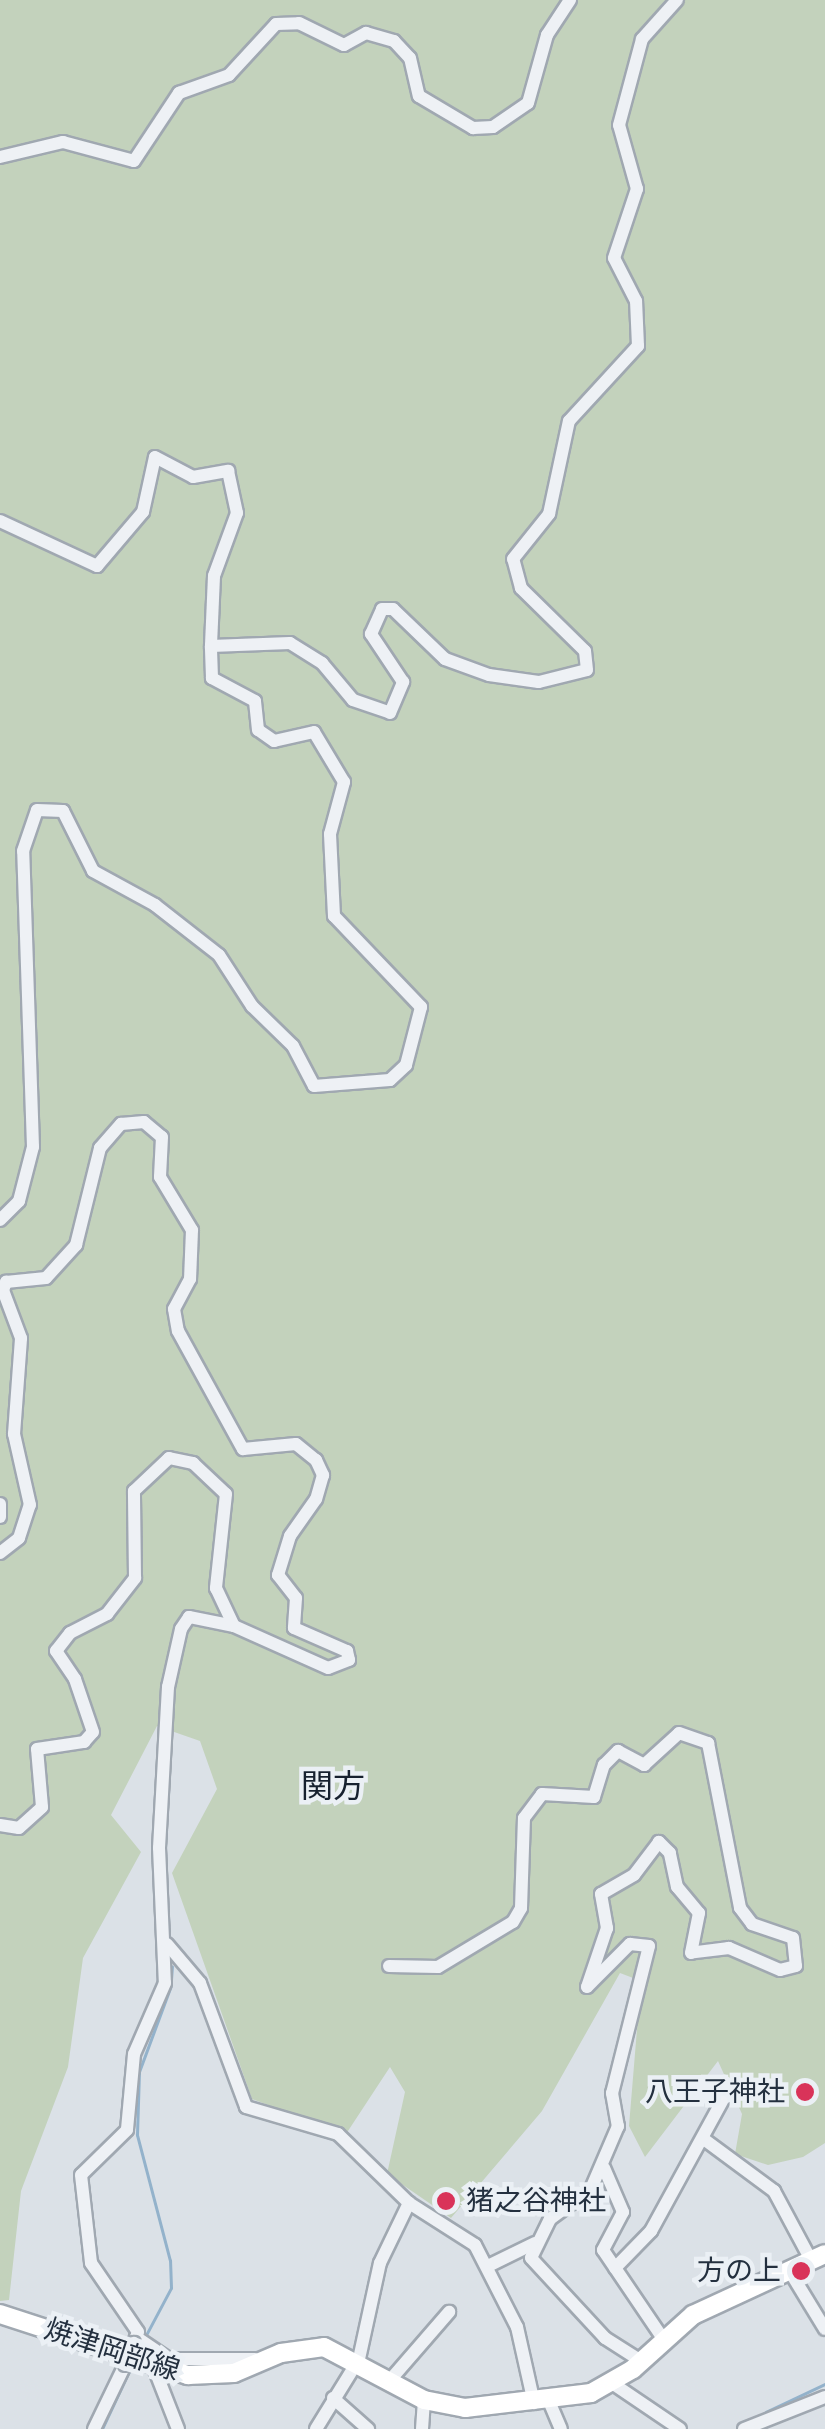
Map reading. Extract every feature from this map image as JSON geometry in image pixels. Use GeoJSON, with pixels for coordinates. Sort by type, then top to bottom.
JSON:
{"type":"FeatureCollection","features":[{"type":"Feature","properties":{"kind":"main road","name":"焼津岡部線"},"geometry":{"type":"LineString","coordinates":[[0,2314],[152,2365],[203,2375],[324,2348],[359,2360],[424,2400],[464,2408],[541,2402],[612,2383],[642,2362],[693,2315],[818,2257]]}},
{"type":"Feature","properties":{"kind":"street"},"geometry":{"type":"LineString","coordinates":[[0,157],[63,142],[134,161],[179,93],[229,75],[276,24],[300,24],[344,46],[366,33],[394,41],[410,58],[418,96],[472,128],[493,127],[528,102],[546,35],[570,0]]}},
{"type":"Feature","properties":{"kind":"street"},"geometry":{"type":"LineString","coordinates":[[212,646],[290,643],[322,663],[353,700],[390,713],[403,682],[372,634],[382,609],[393,609],[445,659],[490,676],[539,682],[587,670],[585,650],[521,588],[513,559],[550,514],[569,420],[638,346],[636,301],[614,258],[638,189],[619,124],[642,39],[677,0]]}},
{"type":"Feature","properties":{"kind":"street"},"geometry":{"type":"LineString","coordinates":[[0,522],[97,566],[143,512],[155,457],[194,477],[228,471],[237,513],[214,576],[212,678],[255,700],[258,730],[274,740],[314,732],[344,782],[330,834],[334,916],[421,1007],[412,1047],[390,1080],[314,1086],[294,1046],[252,1006],[219,955],[155,905],[93,871],[63,811],[37,810],[24,851],[33,1147],[16,1207],[0,1220]]}},
{"type":"Feature","properties":{"kind":"street"},"geometry":{"type":"LineString","coordinates":[[0,1553],[19,1538],[30,1505],[14,1434],[21,1338],[3,1290],[6,1282],[46,1278],[76,1245],[100,1148],[121,1124],[144,1122],[162,1137],[160,1178],[192,1230],[190,1279],[174,1309],[178,1331],[242,1449],[296,1444],[316,1460],[322,1475],[316,1499],[290,1536],[278,1575],[296,1598],[294,1628],[347,1651],[349,1660],[328,1668],[234,1626],[188,1618],[168,1686],[158,1864],[166,1944],[162,1996],[134,2054],[128,2130],[82,2175],[91,2263],[135,2340],[181,2362],[267,2359]]}},
{"type":"Feature","properties":{"kind":"street"},"geometry":{"type":"LineString","coordinates":[[0,1824],[19,1828],[42,1806],[37,1750],[84,1742],[93,1732],[76,1679],[56,1651],[70,1633],[107,1614],[135,1578],[134,1491],[168,1458],[193,1463],[226,1494],[216,1588],[234,1626]]}},
{"type":"Feature","properties":{"kind":"street"},"geometry":{"type":"LineString","coordinates":[[0,1504],[0,1517]]}},
{"type":"Feature","properties":{"kind":"street"},"geometry":{"type":"LineString","coordinates":[[390,1966],[438,1967],[513,1922],[521,1908],[524,1818],[542,1794],[589,1800],[612,1754],[624,1751],[644,1765],[678,1733],[703,1738],[714,1754],[740,1908],[752,1924],[793,1938],[799,1956],[796,1966],[780,1970],[729,1948],[692,1953],[699,1913],[677,1888],[670,1853],[659,1842],[634,1875],[601,1894],[607,1928],[586,1987],[630,1944],[649,1946],[628,2005],[612,2093],[618,2126],[604,2168],[536,2243],[488,2266]]}},
{"type":"Feature","properties":{"kind":"street"},"geometry":{"type":"LineString","coordinates":[[166,1944],[200,1983],[246,2107],[338,2134],[409,2202],[476,2244],[517,2327],[541,2402],[561,2429]]}},
{"type":"Feature","properties":{"kind":"street"},"geometry":{"type":"LineString","coordinates":[[615,2268],[651,2231],[704,2140],[710,2110],[730,2087]]}},
{"type":"Feature","properties":{"kind":"street"},"geometry":{"type":"LineString","coordinates":[[704,2140],[774,2191],[818,2257]]}},
{"type":"Feature","properties":{"kind":"street"},"geometry":{"type":"LineString","coordinates":[[604,2168],[624,2212],[603,2250],[664,2340]]}},
{"type":"Feature","properties":{"kind":"street"},"geometry":{"type":"LineString","coordinates":[[316,2429],[359,2360],[380,2263],[409,2202]]}},
{"type":"Feature","properties":{"kind":"street"},"geometry":{"type":"LineString","coordinates":[[536,2243],[534,2269],[605,2338],[642,2362]]}},
{"type":"Feature","properties":{"kind":"street"},"geometry":{"type":"LineString","coordinates":[[789,2270],[825,2328]]}},
{"type":"Feature","properties":{"kind":"street"},"geometry":{"type":"LineString","coordinates":[[390,2379],[449,2312]]}},
{"type":"Feature","properties":{"kind":"street"},"geometry":{"type":"LineString","coordinates":[[94,2429],[135,2340]]}},
{"type":"Feature","properties":{"kind":"street"},"geometry":{"type":"LineString","coordinates":[[152,2365],[178,2429]]}},
{"type":"Feature","properties":{"kind":"street"},"geometry":{"type":"LineString","coordinates":[[612,2383],[680,2429]]}},
{"type":"Feature","properties":{"kind":"street"},"geometry":{"type":"LineString","coordinates":[[744,2429],[825,2396]]}},
{"type":"Feature","properties":{"kind":"street"},"geometry":{"type":"LineString","coordinates":[[332,2398],[368,2429]]}},
{"type":"Feature","properties":{"kind":"street"},"geometry":{"type":"LineString","coordinates":[[422,2429],[424,2400]]}},
{"type":"Feature","properties":{"kind":"green space"},"geometry":{"type":"Polygon","coordinates":[[[0,0],[825,0],[825,2143],[803,2157],[768,2165],[735,2154],[742,2114],[718,2061],[645,2157],[629,2126],[641,1981],[620,1973],[542,2111],[451,2218],[387,2174],[405,2092],[390,2067],[346,2134],[252,2099],[172,1873],[217,1789],[200,1741],[157,1726],[111,1815],[141,1852],[83,1958],[68,2067],[21,2191],[9,2300],[0,2301],[0,0]]]}},
{"type":"Feature","properties":{"kind":"waterway"},"geometry":{"type":"LineString","coordinates":[[171,1980],[172,1967]]}},
{"type":"Feature","properties":{"kind":"waterway"},"geometry":{"type":"LineString","coordinates":[[145,2337],[171,2288],[170,2261],[137,2135],[139,2072],[170,1988]]}},
{"type":"Feature","properties":{"kind":"waterway"},"geometry":{"type":"LineString","coordinates":[[102,2429],[131,2367]]}},
{"type":"Feature","properties":{"kind":"waterway"},"geometry":{"type":"LineString","coordinates":[[766,2412],[825,2384]]}},
{"type":"Feature","properties":{"kind":"place","name":"八王子神社"},"geometry":{"type":"Point","coordinates":[805,2092]}},
{"type":"Feature","properties":{"kind":"place","name":"猪之谷神社"},"geometry":{"type":"Point","coordinates":[446,2201]}},
{"type":"Feature","properties":{"kind":"place","name":"方の上"},"geometry":{"type":"Point","coordinates":[801,2271]}},
{"type":"Feature","properties":{"kind":"district","name":"関方"},"geometry":{"type":"Point","coordinates":[333,1786]}}]}
